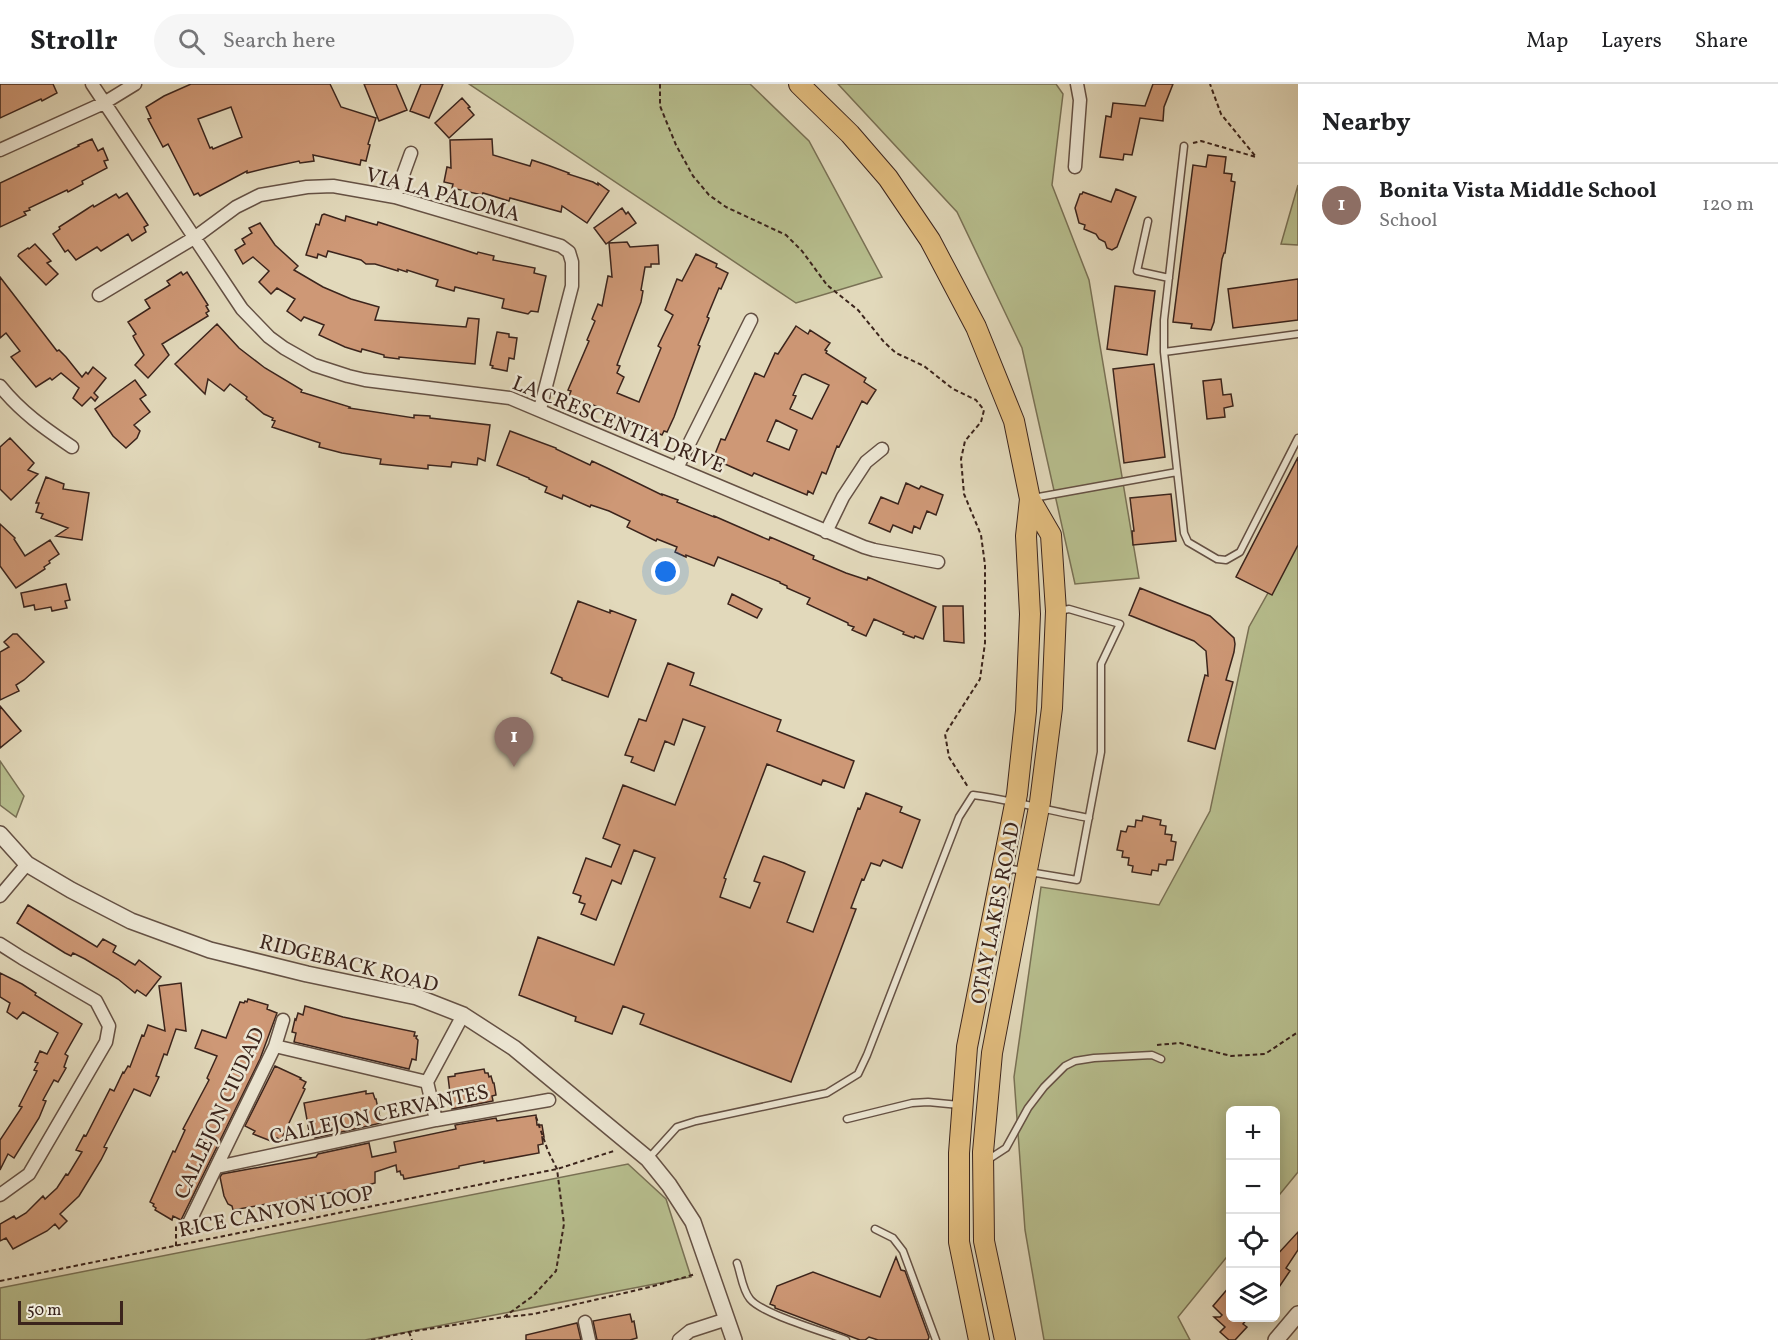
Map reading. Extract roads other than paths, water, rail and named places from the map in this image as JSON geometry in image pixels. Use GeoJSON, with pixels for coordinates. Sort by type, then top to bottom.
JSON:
{"type":"FeatureCollection","features":[{"type":"Feature","properties":{"kind":"main road","name":"OTAY LAKES ROAD"},"geometry":{"type":"LineString","coordinates":[[799,84],[850,134],[880,169],[930,240],[976,327],[1014,421],[1030,499],[1026,536],[1030,614],[1026,711],[1015,802],[968,1047],[958,1153],[959,1242],[979,1340]]}},
{"type":"Feature","properties":{"kind":"main road","name":"OTAY LAKES ROAD"},"geometry":{"type":"LineString","coordinates":[[1005,1340],[984,1241],[983,1163],[992,1053],[1039,809],[1052,708],[1056,611],[1051,535],[1030,499]]}},
{"type":"Feature","properties":{"kind":"street","name":"LA CRESCENTIA DRIVE"},"geometry":{"type":"LineString","coordinates":[[92,84],[242,309],[269,337],[299,358],[348,376],[510,398],[826,532],[874,550],[938,562]]}},
{"type":"Feature","properties":{"kind":"street"},"geometry":{"type":"LineString","coordinates":[[0,150],[104,103],[135,84]]}},
{"type":"Feature","properties":{"kind":"street"},"geometry":{"type":"LineString","coordinates":[[1075,167],[1080,100],[1077,84]]}},
{"type":"Feature","properties":{"kind":"street"},"geometry":{"type":"LineString","coordinates":[[395,197],[411,153]]}},
{"type":"Feature","properties":{"kind":"street","name":"VIA LA PALOMA"},"geometry":{"type":"LineString","coordinates":[[99,295],[194,238],[236,207],[260,195],[307,187],[333,186],[395,197],[561,246],[569,252],[572,262],[572,286],[540,409]]}},
{"type":"Feature","properties":{"kind":"street"},"geometry":{"type":"LineString","coordinates":[[677,468],[751,320]]}},
{"type":"Feature","properties":{"kind":"street"},"geometry":{"type":"LineString","coordinates":[[0,386],[36,423],[72,447]]}},
{"type":"Feature","properties":{"kind":"street"},"geometry":{"type":"LineString","coordinates":[[826,532],[843,497],[866,462],[882,449]]}},
{"type":"Feature","properties":{"kind":"street","name":"RIDGEBACK ROAD"},"geometry":{"type":"LineString","coordinates":[[0,834],[27,864],[131,921],[210,950],[307,974],[417,997],[463,1015],[514,1048],[648,1159],[669,1185],[693,1222],[734,1340]]}},
{"type":"Feature","properties":{"kind":"street"},"geometry":{"type":"LineString","coordinates":[[0,896],[27,864]]}},
{"type":"Feature","properties":{"kind":"street"},"geometry":{"type":"LineString","coordinates":[[0,944],[96,1001],[109,1026],[106,1042],[29,1174],[0,1195]]}},
{"type":"Feature","properties":{"kind":"street"},"geometry":{"type":"LineString","coordinates":[[436,1120],[427,1082],[463,1015]]}},
{"type":"Feature","properties":{"kind":"street","name":"CALLEJON CIUDAD"},"geometry":{"type":"LineString","coordinates":[[189,1223],[276,1046],[283,1020]]}},
{"type":"Feature","properties":{"kind":"street"},"geometry":{"type":"LineString","coordinates":[[276,1046],[427,1082]]}},
{"type":"Feature","properties":{"kind":"street","name":"CALLEJON CERVANTES"},"geometry":{"type":"LineString","coordinates":[[217,1167],[436,1120],[549,1100]]}},
{"type":"Feature","properties":{"kind":"street"},"geometry":{"type":"LineString","coordinates":[[1276,1340],[1298,1314]]}},
{"type":"Feature","properties":{"kind":"street"},"geometry":{"type":"LineString","coordinates":[[679,1340],[690,1331],[727,1319]]}},
{"type":"Feature","properties":{"kind":"street"},"geometry":{"type":"LineString","coordinates":[[585,1322],[589,1340]]}},
{"type":"Feature","properties":{"kind":"lane"},"geometry":{"type":"LineString","coordinates":[[1184,146],[1164,320],[1164,352],[1184,533],[1188,542],[1217,559],[1226,560],[1240,552],[1298,438]]}},
{"type":"Feature","properties":{"kind":"lane"},"geometry":{"type":"LineString","coordinates":[[1148,221],[1137,271],[1169,278]]}},
{"type":"Feature","properties":{"kind":"lane"},"geometry":{"type":"LineString","coordinates":[[1164,352],[1298,334]]}},
{"type":"Feature","properties":{"kind":"lane"},"geometry":{"type":"LineString","coordinates":[[1030,499],[1177,472]]}},
{"type":"Feature","properties":{"kind":"lane"},"geometry":{"type":"LineString","coordinates":[[1002,868],[1077,880],[1101,753],[1101,664],[1120,624],[1070,609],[1056,611]]}},
{"type":"Feature","properties":{"kind":"lane"},"geometry":{"type":"LineString","coordinates":[[648,1159],[677,1128],[696,1121],[827,1093],[858,1074],[958,817],[973,795],[1089,818]]}},
{"type":"Feature","properties":{"kind":"lane"},"geometry":{"type":"LineString","coordinates":[[983,1163],[1006,1148],[1028,1108],[1044,1087],[1065,1066],[1075,1061],[1094,1058],[1152,1055],[1161,1059]]}},
{"type":"Feature","properties":{"kind":"lane"},"geometry":{"type":"LineString","coordinates":[[847,1119],[912,1103],[963,1105]]}},
{"type":"Feature","properties":{"kind":"lane"},"geometry":{"type":"LineString","coordinates":[[875,1229],[893,1238],[903,1251],[936,1340]]}},
{"type":"Feature","properties":{"kind":"lane"},"geometry":{"type":"LineString","coordinates":[[738,1263],[744,1287],[750,1299],[765,1310],[846,1340]]}},
{"type":"Feature","properties":{"kind":"place","name":"Bonita Vista Middle School"},"geometry":{"type":"Point","coordinates":[514,767]}}]}
